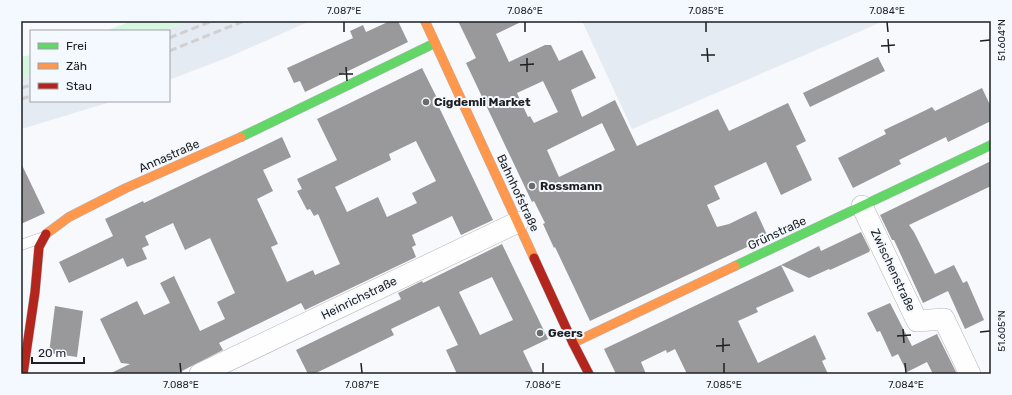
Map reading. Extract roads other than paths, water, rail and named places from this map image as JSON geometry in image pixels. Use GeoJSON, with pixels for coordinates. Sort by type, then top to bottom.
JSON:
{"type":"FeatureCollection","features":[{"type":"Feature","properties":{"kind":"street","name":"Bahnhofstraße"},"geometry":{"type":"LineString","coordinates":[[425,21],[589,374]]}},
{"type":"Feature","properties":{"kind":"street","name":"Annastraße"},"geometry":{"type":"LineString","coordinates":[[44,236],[55,226],[69,217],[126,188],[250,133],[434,43]]}},
{"type":"Feature","properties":{"kind":"street","name":"Grünstraße"},"geometry":{"type":"LineString","coordinates":[[574,343],[991,145]]}},
{"type":"Feature","properties":{"kind":"street","name":"Zwischenstraße"},"geometry":{"type":"LineString","coordinates":[[862,206],[917,321],[944,319],[970,374]]}},
{"type":"Feature","properties":{"kind":"street","name":"Heinrichstraße"},"geometry":{"type":"LineString","coordinates":[[211,372],[518,222]]}},
{"type":"Feature","properties":{"kind":"street"},"geometry":{"type":"LineString","coordinates":[[22,374],[39,247],[44,236]]}},
{"type":"Feature","properties":{"kind":"lane"},"geometry":{"type":"LineString","coordinates":[[21,245],[44,236]]}},
{"type":"Feature","properties":{"kind":"railway"},"geometry":{"type":"LineString","coordinates":[[170,38],[212,21]]}},
{"type":"Feature","properties":{"kind":"railway"},"geometry":{"type":"LineString","coordinates":[[170,51],[244,21]]}},
{"type":"Feature","properties":{"kind":"railway"},"geometry":{"type":"LineString","coordinates":[[21,88],[30,85]]}},
{"type":"Feature","properties":{"kind":"railway"},"geometry":{"type":"LineString","coordinates":[[21,99],[30,96]]}},
{"type":"Feature","properties":{"kind":"place","name":"Cigdemli Market"},"geometry":{"type":"Point","coordinates":[426,102]}},
{"type":"Feature","properties":{"kind":"place","name":"Rossmann"},"geometry":{"type":"Point","coordinates":[532,186]}},
{"type":"Feature","properties":{"kind":"place","name":"Geers"},"geometry":{"type":"Point","coordinates":[540,333]}}]}
